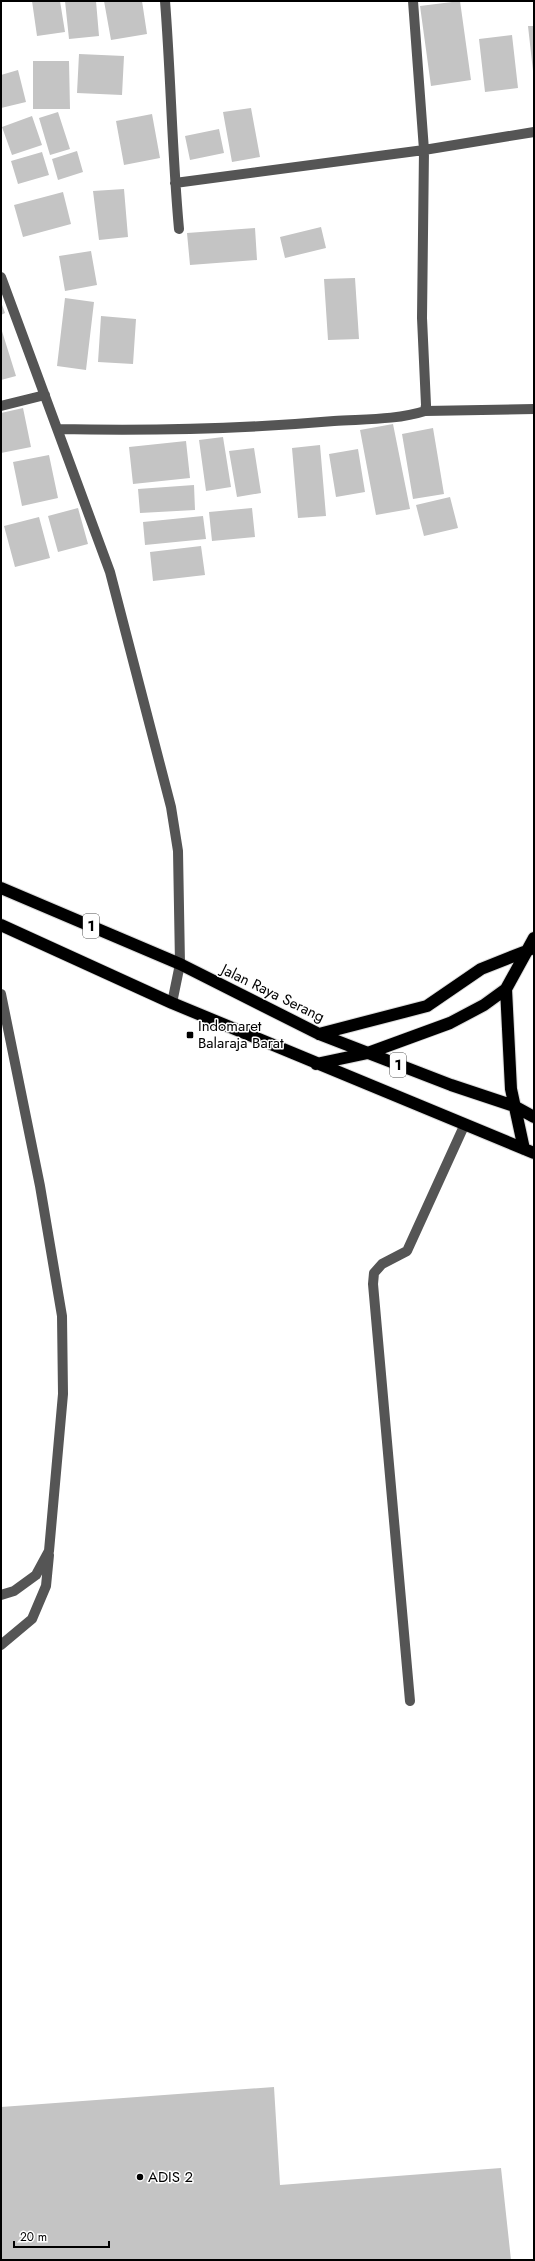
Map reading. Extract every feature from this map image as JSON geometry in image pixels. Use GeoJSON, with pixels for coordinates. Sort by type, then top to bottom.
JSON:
{"type":"FeatureCollection","features":[{"type":"Feature","properties":{"kind":"highway","name":"Jalan Raya Serang"},"geometry":{"type":"LineString","coordinates":[[1,888],[180,964],[318,1034],[450,1085],[514,1106],[534,1116]]}},
{"type":"Feature","properties":{"kind":"highway","name":"1"},"geometry":{"type":"LineString","coordinates":[[1,925],[172,1003],[464,1126],[529,1151]]}},
{"type":"Feature","properties":{"kind":"highway"},"geometry":{"type":"LineString","coordinates":[[316,1064],[368,1053],[450,1023],[484,1005],[506,990],[529,950],[534,938]]}},
{"type":"Feature","properties":{"kind":"highway"},"geometry":{"type":"LineString","coordinates":[[318,1034],[427,1006],[481,969],[529,950]]}},
{"type":"Feature","properties":{"kind":"highway"},"geometry":{"type":"LineString","coordinates":[[506,990],[508,1062],[514,1106],[529,1151]]}},
{"type":"Feature","properties":{"kind":"street"},"geometry":{"type":"LineString","coordinates":[[165,1],[172,86],[175,183],[179,229]]}},
{"type":"Feature","properties":{"kind":"street"},"geometry":{"type":"LineString","coordinates":[[413,1],[424,150],[422,318],[425,410]]}},
{"type":"Feature","properties":{"kind":"street"},"geometry":{"type":"LineString","coordinates":[[175,183],[424,150],[534,132]]}},
{"type":"Feature","properties":{"kind":"street"},"geometry":{"type":"LineString","coordinates":[[1,277],[110,572],[171,806],[178,851],[180,964],[172,1003]]}},
{"type":"Feature","properties":{"kind":"street"},"geometry":{"type":"LineString","coordinates":[[1,406],[45,395]]}},
{"type":"Feature","properties":{"kind":"street"},"geometry":{"type":"LineString","coordinates":[[58,429],[191,431],[294,425],[401,415],[425,410],[534,409]]}},
{"type":"Feature","properties":{"kind":"street"},"geometry":{"type":"LineString","coordinates":[[1,994],[40,1186],[62,1316],[63,1394],[46,1586],[32,1619],[1,1645]]}},
{"type":"Feature","properties":{"kind":"street"},"geometry":{"type":"LineString","coordinates":[[410,1702],[373,1284],[374,1273],[382,1264],[406,1251],[464,1126]]}},
{"type":"Feature","properties":{"kind":"street"},"geometry":{"type":"LineString","coordinates":[[1,1596],[14,1591],[36,1575],[49,1551]]}},
{"type":"Feature","properties":{"kind":"building"},"geometry":{"type":"Polygon","coordinates":[[[32,1],[60,1],[65,32],[37,36],[32,1]]]}},
{"type":"Feature","properties":{"kind":"building"},"geometry":{"type":"Polygon","coordinates":[[[65,1],[96,1],[99,36],[69,39],[65,1]]]}},
{"type":"Feature","properties":{"kind":"building"},"geometry":{"type":"Polygon","coordinates":[[[104,1],[142,1],[147,34],[111,40],[104,1]]]}},
{"type":"Feature","properties":{"kind":"building"},"geometry":{"type":"Polygon","coordinates":[[[460,1],[471,80],[431,86],[420,6],[460,1]]]}},
{"type":"Feature","properties":{"kind":"building"},"geometry":{"type":"Polygon","coordinates":[[[528,26],[534,26],[534,71],[533,71],[528,26]]]}},
{"type":"Feature","properties":{"kind":"building"},"geometry":{"type":"Polygon","coordinates":[[[512,35],[518,88],[485,92],[479,39],[512,35]]]}},
{"type":"Feature","properties":{"kind":"building"},"geometry":{"type":"Polygon","coordinates":[[[79,54],[124,56],[122,95],[77,93],[79,54]]]}},
{"type":"Feature","properties":{"kind":"building"},"geometry":{"type":"Polygon","coordinates":[[[33,61],[69,61],[70,109],[33,109],[33,61]]]}},
{"type":"Feature","properties":{"kind":"building"},"geometry":{"type":"Polygon","coordinates":[[[18,70],[26,102],[1,108],[1,75],[18,70]]]}},
{"type":"Feature","properties":{"kind":"building"},"geometry":{"type":"Polygon","coordinates":[[[251,108],[260,157],[232,162],[223,112],[251,108]]]}},
{"type":"Feature","properties":{"kind":"building"},"geometry":{"type":"Polygon","coordinates":[[[58,112],[70,149],[50,155],[39,118],[58,112]]]}},
{"type":"Feature","properties":{"kind":"building"},"geometry":{"type":"Polygon","coordinates":[[[152,114],[160,158],[124,165],[116,121],[152,114]]]}},
{"type":"Feature","properties":{"kind":"building"},"geometry":{"type":"Polygon","coordinates":[[[32,116],[42,145],[12,155],[2,127],[32,116]]]}},
{"type":"Feature","properties":{"kind":"building"},"geometry":{"type":"Polygon","coordinates":[[[219,129],[224,153],[190,160],[185,136],[219,129]]]}},
{"type":"Feature","properties":{"kind":"building"},"geometry":{"type":"Polygon","coordinates":[[[77,151],[83,172],[58,180],[52,159],[77,151]]]}},
{"type":"Feature","properties":{"kind":"building"},"geometry":{"type":"Polygon","coordinates":[[[42,152],[49,175],[18,184],[11,161],[42,152]]]}},
{"type":"Feature","properties":{"kind":"building"},"geometry":{"type":"Polygon","coordinates":[[[124,189],[128,237],[99,240],[93,191],[124,189]]]}},
{"type":"Feature","properties":{"kind":"building"},"geometry":{"type":"Polygon","coordinates":[[[63,192],[71,224],[23,237],[14,205],[63,192]]]}},
{"type":"Feature","properties":{"kind":"building"},"geometry":{"type":"Polygon","coordinates":[[[321,227],[326,248],[285,258],[280,237],[321,227]]]}},
{"type":"Feature","properties":{"kind":"building"},"geometry":{"type":"Polygon","coordinates":[[[255,228],[257,260],[190,265],[187,233],[255,228]]]}},
{"type":"Feature","properties":{"kind":"building"},"geometry":{"type":"Polygon","coordinates":[[[91,251],[97,285],[65,291],[59,256],[91,251]]]}},
{"type":"Feature","properties":{"kind":"building"},"geometry":{"type":"Polygon","coordinates":[[[355,278],[359,339],[328,340],[324,279],[355,278]]]}},
{"type":"Feature","properties":{"kind":"building"},"geometry":{"type":"Polygon","coordinates":[[[65,298],[94,302],[86,370],[57,366],[65,298]]]}},
{"type":"Feature","properties":{"kind":"building"},"geometry":{"type":"Polygon","coordinates":[[[1,302],[5,313],[1,315],[1,302]]]}},
{"type":"Feature","properties":{"kind":"building"},"geometry":{"type":"Polygon","coordinates":[[[101,316],[136,319],[133,364],[98,362],[101,316]]]}},
{"type":"Feature","properties":{"kind":"building"},"geometry":{"type":"Polygon","coordinates":[[[1,328],[16,376],[1,380],[1,328]]]}},
{"type":"Feature","properties":{"kind":"building"},"geometry":{"type":"Polygon","coordinates":[[[23,408],[31,447],[1,453],[1,413],[23,408]]]}},
{"type":"Feature","properties":{"kind":"building"},"geometry":{"type":"Polygon","coordinates":[[[393,424],[410,509],[376,515],[360,430],[393,424]]]}},
{"type":"Feature","properties":{"kind":"building"},"geometry":{"type":"Polygon","coordinates":[[[433,428],[444,494],[413,499],[402,434],[433,428]]]}},
{"type":"Feature","properties":{"kind":"building"},"geometry":{"type":"Polygon","coordinates":[[[223,437],[231,487],[206,491],[199,440],[223,437]]]}},
{"type":"Feature","properties":{"kind":"building"},"geometry":{"type":"Polygon","coordinates":[[[186,441],[190,478],[133,484],[129,447],[186,441]]]}},
{"type":"Feature","properties":{"kind":"building"},"geometry":{"type":"Polygon","coordinates":[[[320,445],[326,516],[298,518],[292,448],[320,445]]]}},
{"type":"Feature","properties":{"kind":"building"},"geometry":{"type":"Polygon","coordinates":[[[254,448],[261,493],[237,497],[229,451],[254,448]]]}},
{"type":"Feature","properties":{"kind":"building"},"geometry":{"type":"Polygon","coordinates":[[[358,449],[365,492],[336,497],[329,454],[358,449]]]}},
{"type":"Feature","properties":{"kind":"building"},"geometry":{"type":"Polygon","coordinates":[[[49,455],[58,498],[22,506],[13,462],[49,455]]]}},
{"type":"Feature","properties":{"kind":"building"},"geometry":{"type":"Polygon","coordinates":[[[194,485],[195,510],[140,513],[138,489],[194,485]]]}},
{"type":"Feature","properties":{"kind":"building"},"geometry":{"type":"Polygon","coordinates":[[[450,497],[458,528],[424,536],[416,505],[450,497]]]}},
{"type":"Feature","properties":{"kind":"building"},"geometry":{"type":"Polygon","coordinates":[[[78,508],[88,544],[58,552],[48,516],[78,508]]]}},
{"type":"Feature","properties":{"kind":"building"},"geometry":{"type":"Polygon","coordinates":[[[252,508],[255,537],[212,541],[209,512],[252,508]]]}},
{"type":"Feature","properties":{"kind":"building"},"geometry":{"type":"Polygon","coordinates":[[[203,516],[206,539],[145,545],[143,522],[203,516]]]}},
{"type":"Feature","properties":{"kind":"building"},"geometry":{"type":"Polygon","coordinates":[[[39,517],[50,558],[15,567],[4,526],[39,517]]]}},
{"type":"Feature","properties":{"kind":"building"},"geometry":{"type":"Polygon","coordinates":[[[201,546],[205,575],[153,581],[150,552],[201,546]]]}},
{"type":"Feature","properties":{"kind":"building","name":"ADIS 2"},"geometry":{"type":"Polygon","coordinates":[[[274,2087],[280,2185],[501,2168],[511,2260],[1,2260],[1,2107],[274,2087]]]}},
{"type":"Feature","properties":{"kind":"place","name":"Indomaret Balaraja Barat"},"geometry":{"type":"Point","coordinates":[190,1035]}},
{"type":"Feature","properties":{"kind":"place","name":"ADIS 2"},"geometry":{"type":"Point","coordinates":[140,2177]}}]}
